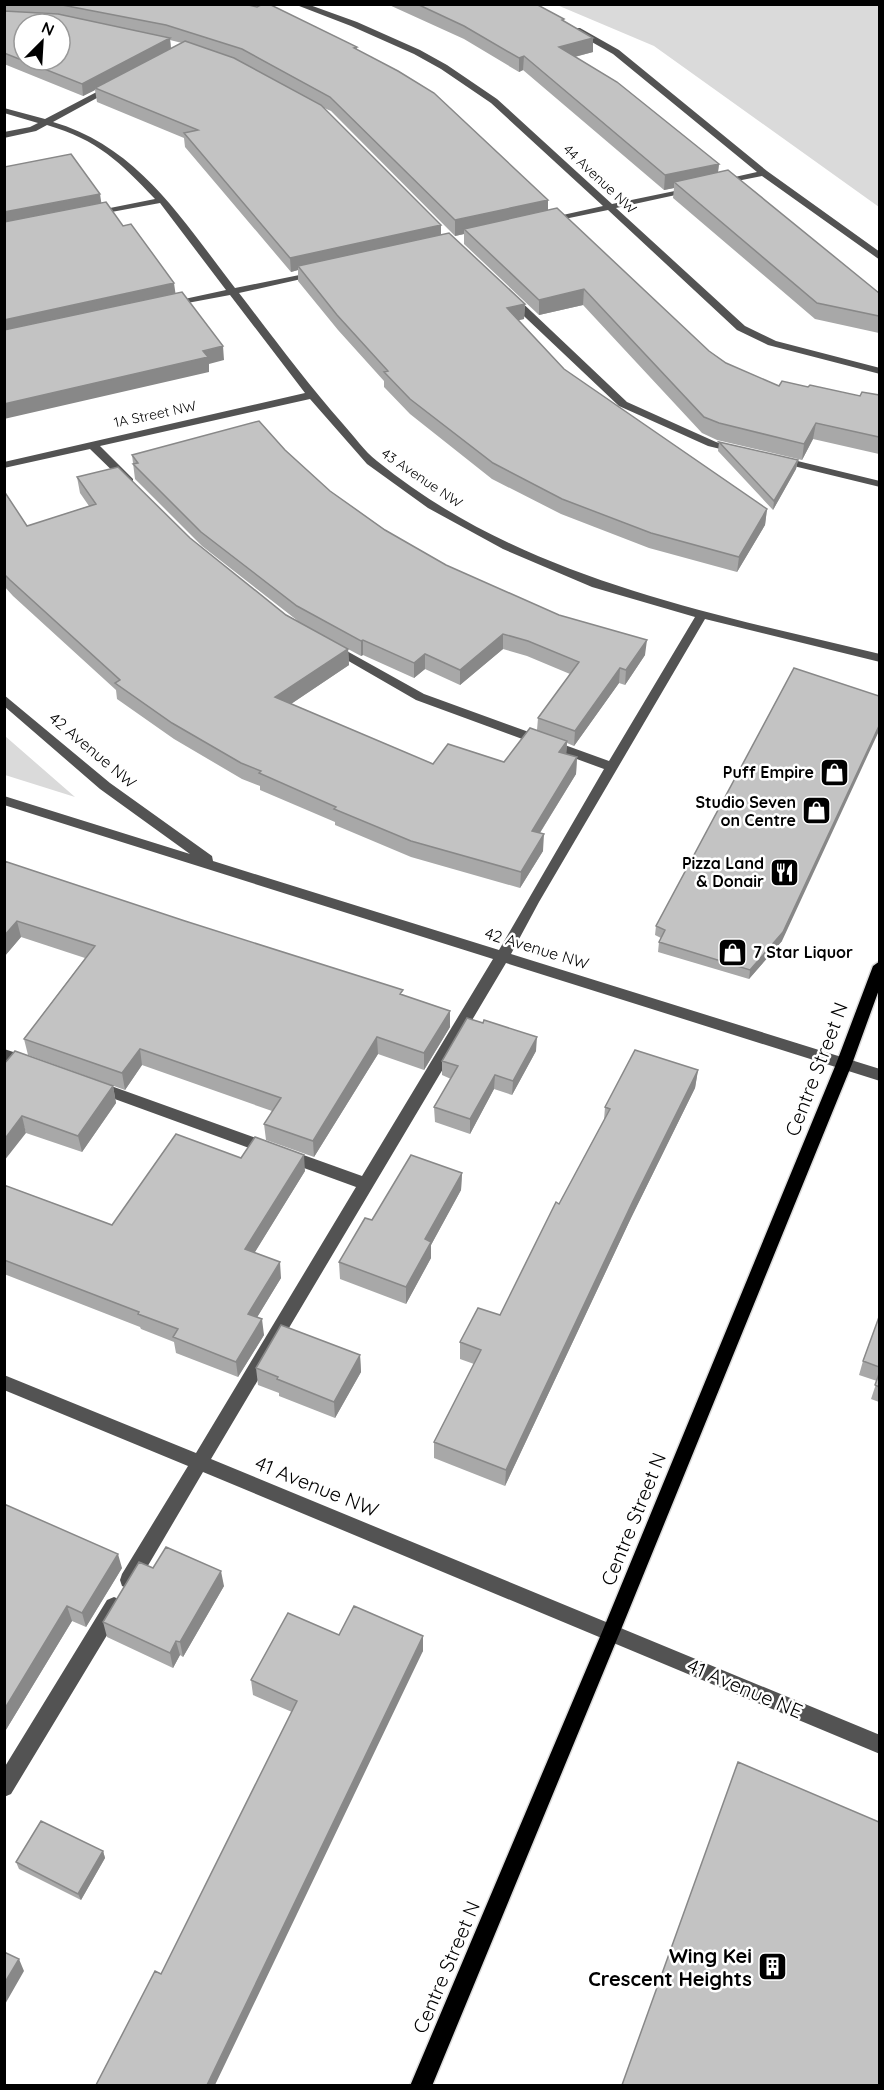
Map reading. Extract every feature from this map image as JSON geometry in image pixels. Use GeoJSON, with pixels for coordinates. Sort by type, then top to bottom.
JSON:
{"type":"FeatureCollection","features":[{"type":"Feature","properties":{"kind":"main road","name":"Centre Street N"},"geometry":{"type":"LineString","coordinates":[[421,2085],[611,1632],[844,1064],[879,966]]}},
{"type":"Feature","properties":{"kind":"street","name":"44 Avenue NW"},"geometry":{"type":"LineString","coordinates":[[298,4],[388,38],[462,78],[516,120],[741,328],[772,343],[879,371]]}},
{"type":"Feature","properties":{"kind":"street"},"geometry":{"type":"LineString","coordinates":[[565,23],[616,52],[764,173],[879,256]]}},
{"type":"Feature","properties":{"kind":"street"},"geometry":{"type":"LineString","coordinates":[[4,135],[26,131],[123,81]]}},
{"type":"Feature","properties":{"kind":"street","name":"43 Avenue NW"},"geometry":{"type":"LineString","coordinates":[[4,110],[48,121],[106,148],[122,159],[162,200],[312,395],[371,462],[432,506],[518,552],[578,577],[702,615],[879,658]]}},
{"type":"Feature","properties":{"kind":"street"},"geometry":{"type":"LineString","coordinates":[[709,185],[764,173]]}},
{"type":"Feature","properties":{"kind":"street"},"geometry":{"type":"LineString","coordinates":[[533,225],[698,188]]}},
{"type":"Feature","properties":{"kind":"street"},"geometry":{"type":"LineString","coordinates":[[84,216],[162,200]]}},
{"type":"Feature","properties":{"kind":"street"},"geometry":{"type":"LineString","coordinates":[[162,306],[331,269]]}},
{"type":"Feature","properties":{"kind":"street"},"geometry":{"type":"LineString","coordinates":[[504,291],[623,404],[712,444],[746,452]]}},
{"type":"Feature","properties":{"kind":"street","name":"1A Street NW"},"geometry":{"type":"LineString","coordinates":[[4,465],[312,395]]}},
{"type":"Feature","properties":{"kind":"street"},"geometry":{"type":"LineString","coordinates":[[91,444],[134,487]]}},
{"type":"Feature","properties":{"kind":"street"},"geometry":{"type":"LineString","coordinates":[[768,457],[879,484]]}},
{"type":"Feature","properties":{"kind":"street"},"geometry":{"type":"LineString","coordinates":[[4,1786],[502,956],[702,615]]}},
{"type":"Feature","properties":{"kind":"street"},"geometry":{"type":"LineString","coordinates":[[323,642],[420,698],[613,767]]}},
{"type":"Feature","properties":{"kind":"street","name":"42 Avenue NW"},"geometry":{"type":"LineString","coordinates":[[4,699],[105,786],[220,868]]}},
{"type":"Feature","properties":{"kind":"street","name":"42 Avenue NW"},"geometry":{"type":"LineString","coordinates":[[4,800],[879,1075]]}},
{"type":"Feature","properties":{"kind":"street"},"geometry":{"type":"LineString","coordinates":[[4,1054],[50,1070]]}},
{"type":"Feature","properties":{"kind":"street"},"geometry":{"type":"LineString","coordinates":[[83,1082],[365,1184]]}},
{"type":"Feature","properties":{"kind":"street","name":"41 Avenue NW"},"geometry":{"type":"LineString","coordinates":[[4,1382],[611,1632]]}},
{"type":"Feature","properties":{"kind":"street","name":"41 Avenue NE"},"geometry":{"type":"LineString","coordinates":[[611,1632],[879,1745]]}},
{"type":"Feature","properties":{"kind":"shaded area"},"geometry":{"type":"Polygon","coordinates":[[[557,5],[879,5],[879,207],[654,46],[557,5]]]}},
{"type":"Feature","properties":{"kind":"shaded area"},"geometry":{"type":"Polygon","coordinates":[[[5,736],[75,797],[5,775],[5,736]]]}},
{"type":"Feature","properties":{"kind":"building"},"geometry":{"type":"Polygon","coordinates":[[[57,4],[244,4],[257,7],[269,4],[357,47],[354,48],[434,93],[548,200],[455,220],[330,97],[242,49],[166,25],[57,4]]]}},
{"type":"Feature","properties":{"kind":"building"},"geometry":{"type":"Polygon","coordinates":[[[417,4],[536,4],[593,38],[559,47],[617,82],[719,164],[665,175],[524,56],[519,58],[464,26],[417,4]]]}},
{"type":"Feature","properties":{"kind":"building"},"geometry":{"type":"Polygon","coordinates":[[[4,11],[22,12],[12,12],[12,56],[4,53],[4,11]]]}},
{"type":"Feature","properties":{"kind":"building"},"geometry":{"type":"Polygon","coordinates":[[[72,17],[170,38],[82,84],[52,72],[72,72],[72,17]]]}},
{"type":"Feature","properties":{"kind":"building"},"geometry":{"type":"Polygon","coordinates":[[[185,41],[234,58],[321,105],[441,225],[290,258],[184,133],[198,130],[95,88],[185,41]]]}},
{"type":"Feature","properties":{"kind":"building"},"geometry":{"type":"Polygon","coordinates":[[[71,154],[100,194],[4,212],[4,167],[71,154]]]}},
{"type":"Feature","properties":{"kind":"building"},"geometry":{"type":"Polygon","coordinates":[[[728,170],[879,293],[879,316],[817,303],[674,182],[728,170]]]}},
{"type":"Feature","properties":{"kind":"building"},"geometry":{"type":"Polygon","coordinates":[[[106,202],[123,226],[131,224],[174,283],[4,320],[4,222],[106,202]]]}},
{"type":"Feature","properties":{"kind":"building"},"geometry":{"type":"Polygon","coordinates":[[[557,208],[709,351],[726,363],[779,386],[782,381],[860,396],[862,392],[879,395],[879,437],[816,423],[804,444],[719,423],[704,417],[584,289],[539,300],[464,229],[557,208]]]}},
{"type":"Feature","properties":{"kind":"building"},"geometry":{"type":"Polygon","coordinates":[[[449,233],[525,304],[507,308],[564,369],[767,509],[739,557],[651,533],[562,499],[493,463],[410,399],[384,372],[388,371],[337,315],[298,266],[449,233]]]}},
{"type":"Feature","properties":{"kind":"building"},"geometry":{"type":"Polygon","coordinates":[[[182,292],[223,346],[203,351],[208,357],[4,404],[4,330],[182,292]]]}},
{"type":"Feature","properties":{"kind":"building"},"geometry":{"type":"Polygon","coordinates":[[[259,421],[285,450],[330,491],[385,530],[446,565],[559,615],[647,640],[626,670],[620,668],[575,731],[538,718],[579,662],[528,641],[503,634],[460,670],[425,654],[414,663],[361,641],[297,606],[201,532],[133,464],[138,463],[132,455],[259,421]]]}},
{"type":"Feature","properties":{"kind":"building"},"geometry":{"type":"Polygon","coordinates":[[[719,442],[798,460],[774,501],[719,442]]]}},
{"type":"Feature","properties":{"kind":"building"},"geometry":{"type":"Polygon","coordinates":[[[118,467],[190,538],[286,615],[348,649],[275,697],[433,764],[448,744],[504,762],[530,728],[567,741],[559,752],[577,757],[532,831],[544,834],[521,872],[411,841],[334,809],[336,807],[241,763],[172,723],[115,683],[120,680],[4,574],[4,491],[27,526],[96,504],[77,477],[118,467]]]}},
{"type":"Feature","properties":{"kind":"building"},"geometry":{"type":"Polygon","coordinates":[[[794,668],[879,696],[879,726],[783,932],[750,970],[659,942],[665,930],[656,926],[794,668]]]}},
{"type":"Feature","properties":{"kind":"building"},"geometry":{"type":"Polygon","coordinates":[[[4,861],[403,990],[400,994],[450,1011],[424,1053],[377,1037],[313,1141],[264,1124],[281,1098],[140,1049],[122,1073],[24,1039],[95,946],[17,921],[4,936],[4,861]]]}},
{"type":"Feature","properties":{"kind":"building"},"geometry":{"type":"Polygon","coordinates":[[[467,1018],[483,1023],[484,1020],[537,1037],[513,1081],[495,1075],[470,1119],[434,1107],[458,1066],[442,1061],[467,1018]]]}},
{"type":"Feature","properties":{"kind":"building"},"geometry":{"type":"Polygon","coordinates":[[[635,1050],[698,1070],[633,1201],[506,1470],[434,1442],[481,1350],[460,1342],[478,1308],[500,1315],[556,1202],[559,1204],[610,1109],[605,1107],[635,1050]]]}},
{"type":"Feature","properties":{"kind":"building"},"geometry":{"type":"Polygon","coordinates":[[[15,1051],[113,1086],[78,1136],[22,1116],[4,1140],[4,1064],[15,1051]]]}},
{"type":"Feature","properties":{"kind":"building"},"geometry":{"type":"Polygon","coordinates":[[[176,1134],[241,1158],[255,1137],[304,1155],[245,1249],[280,1262],[248,1314],[262,1319],[236,1362],[173,1337],[178,1329],[4,1260],[4,1185],[112,1225],[176,1134]]]}},
{"type":"Feature","properties":{"kind":"building"},"geometry":{"type":"Polygon","coordinates":[[[411,1155],[462,1173],[425,1239],[431,1242],[406,1287],[339,1262],[365,1218],[372,1220],[411,1155]]]}},
{"type":"Feature","properties":{"kind":"building"},"geometry":{"type":"Polygon","coordinates":[[[879,1317],[879,1367],[863,1361],[879,1317]]]}},
{"type":"Feature","properties":{"kind":"building"},"geometry":{"type":"Polygon","coordinates":[[[281,1325],[360,1355],[334,1402],[256,1368],[281,1325]]]}},
{"type":"Feature","properties":{"kind":"building"},"geometry":{"type":"Polygon","coordinates":[[[879,1374],[879,1387],[875,1385],[879,1374]]]}},
{"type":"Feature","properties":{"kind":"building"},"geometry":{"type":"Polygon","coordinates":[[[4,1504],[118,1554],[82,1613],[67,1606],[4,1710],[4,1504]]]}},
{"type":"Feature","properties":{"kind":"building"},"geometry":{"type":"Polygon","coordinates":[[[166,1547],[221,1571],[180,1642],[176,1641],[170,1653],[103,1622],[139,1562],[153,1568],[166,1547]]]}},
{"type":"Feature","properties":{"kind":"building"},"geometry":{"type":"Polygon","coordinates":[[[354,1606],[423,1636],[207,2085],[96,2085],[155,1971],[161,1974],[297,1701],[251,1680],[288,1613],[339,1635],[354,1606]]]}},
{"type":"Feature","properties":{"kind":"building","name":"Wing Kei Crescent Heights"},"geometry":{"type":"Polygon","coordinates":[[[738,1762],[879,1822],[879,2085],[622,2085],[738,1762]]]}},
{"type":"Feature","properties":{"kind":"building"},"geometry":{"type":"Polygon","coordinates":[[[41,1821],[103,1851],[78,1894],[16,1862],[41,1821]]]}},
{"type":"Feature","properties":{"kind":"building"},"geometry":{"type":"Polygon","coordinates":[[[4,1952],[19,1959],[4,1984],[4,1952]]]}},
{"type":"Feature","properties":{"kind":"place","name":"Puff Empire"},"geometry":{"type":"Point","coordinates":[835,772]}},
{"type":"Feature","properties":{"kind":"place","name":"Studio Seven on Centre"},"geometry":{"type":"Point","coordinates":[817,811]}},
{"type":"Feature","properties":{"kind":"place","name":"Pizza Land & Donair"},"geometry":{"type":"Point","coordinates":[785,872]}},
{"type":"Feature","properties":{"kind":"place","name":"7 Star Liquor"},"geometry":{"type":"Point","coordinates":[732,952]}},
{"type":"Feature","properties":{"kind":"place","name":"Wing Kei Crescent Heights"},"geometry":{"type":"Point","coordinates":[773,1967]}}]}
